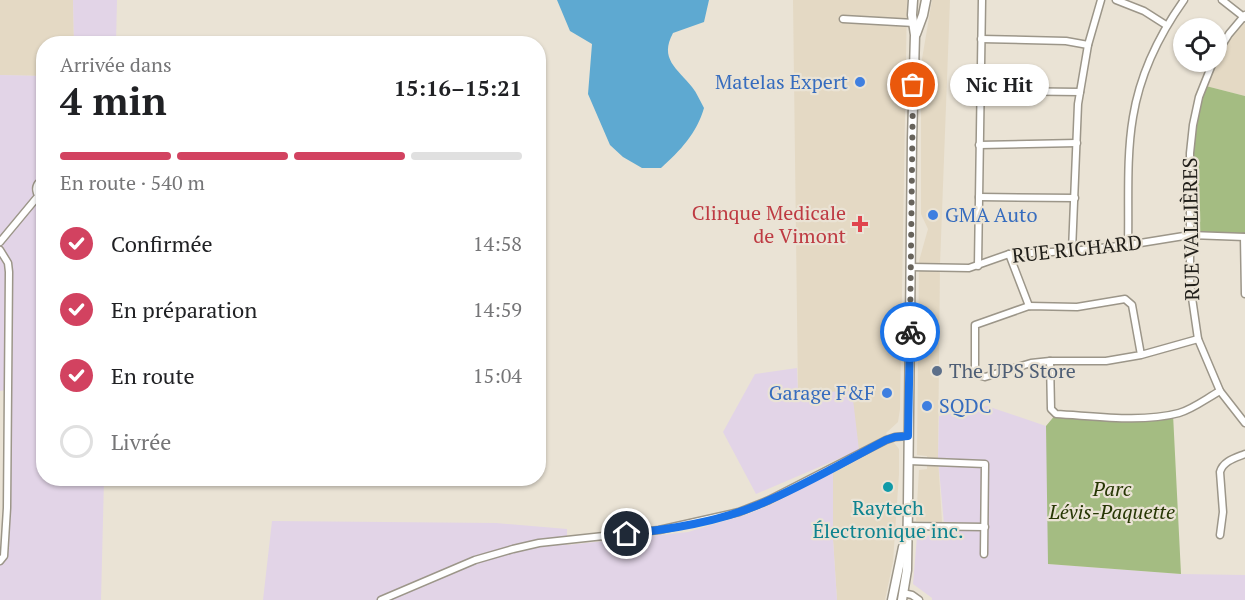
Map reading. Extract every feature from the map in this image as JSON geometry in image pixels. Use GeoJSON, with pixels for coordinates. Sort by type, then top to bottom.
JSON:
{"type":"FeatureCollection","features":[{"type":"Feature","properties":{"kind":"main road"},"geometry":{"type":"LineString","coordinates":[[913,0],[917,23]]}},
{"type":"Feature","properties":{"kind":"main road"},"geometry":{"type":"LineString","coordinates":[[902,596],[907,566],[915,35],[926,0]]}},
{"type":"Feature","properties":{"kind":"main road"},"geometry":{"type":"LineString","coordinates":[[892,600],[907,526]]}},
{"type":"Feature","properties":{"kind":"street"},"geometry":{"type":"LineString","coordinates":[[978,266],[982,0]]}},
{"type":"Feature","properties":{"kind":"street"},"geometry":{"type":"LineString","coordinates":[[1072,251],[1080,92],[1088,45],[1101,0]]}},
{"type":"Feature","properties":{"kind":"street"},"geometry":{"type":"LineString","coordinates":[[1116,0],[1144,11],[1166,25]]}},
{"type":"Feature","properties":{"kind":"street"},"geometry":{"type":"LineString","coordinates":[[1128,245],[1133,116],[1147,65],[1166,25],[1184,0]]}},
{"type":"Feature","properties":{"kind":"street"},"geometry":{"type":"LineString","coordinates":[[1222,0],[1244,17],[1227,37]]}},
{"type":"Feature","properties":{"kind":"street"},"geometry":{"type":"LineString","coordinates":[[843,19],[917,23]]}},
{"type":"Feature","properties":{"kind":"street"},"geometry":{"type":"LineString","coordinates":[[981,39],[1066,41],[1088,45]]}},
{"type":"Feature","properties":{"kind":"street","name":"RUE VALLIÈRES"},"geometry":{"type":"LineString","coordinates":[[1209,72],[1192,124],[1190,284],[1198,339],[1220,391],[1245,423]]}},
{"type":"Feature","properties":{"kind":"street"},"geometry":{"type":"LineString","coordinates":[[981,91],[1080,92]]}},
{"type":"Feature","properties":{"kind":"street"},"geometry":{"type":"LineString","coordinates":[[980,145],[1077,143]]}},
{"type":"Feature","properties":{"kind":"street"},"geometry":{"type":"LineString","coordinates":[[979,197],[1075,198]]}},
{"type":"Feature","properties":{"kind":"street"},"geometry":{"type":"LineString","coordinates":[[0,242],[36,202]]}},
{"type":"Feature","properties":{"kind":"street","name":"RUE RICHARD"},"geometry":{"type":"LineString","coordinates":[[910,267],[967,268],[1009,254],[1072,251],[1190,235],[1245,237]]}},
{"type":"Feature","properties":{"kind":"street"},"geometry":{"type":"LineString","coordinates":[[1245,237],[1245,292]]}},
{"type":"Feature","properties":{"kind":"street"},"geometry":{"type":"LineString","coordinates":[[0,250],[8,263],[9,272],[7,508],[4,556],[0,561]]}},
{"type":"Feature","properties":{"kind":"street"},"geometry":{"type":"LineString","coordinates":[[1009,254],[1029,306]]}},
{"type":"Feature","properties":{"kind":"street"},"geometry":{"type":"LineString","coordinates":[[1141,355],[1131,304],[1125,299],[1077,307],[1029,306],[975,325],[975,368],[978,375],[985,377],[1031,363],[1106,361],[1141,355],[1198,339]]}},
{"type":"Feature","properties":{"kind":"street"},"geometry":{"type":"LineString","coordinates":[[1050,361],[1051,409],[1056,414],[1118,417],[1161,416],[1181,412],[1220,391]]}},
{"type":"Feature","properties":{"kind":"street"},"geometry":{"type":"LineString","coordinates":[[381,600],[475,560],[513,549],[539,543],[668,529],[739,512],[770,500],[886,440],[908,436]]}},
{"type":"Feature","properties":{"kind":"street"},"geometry":{"type":"LineString","coordinates":[[1220,535],[1223,512],[1220,472],[1225,463],[1245,454]]}},
{"type":"Feature","properties":{"kind":"street"},"geometry":{"type":"LineString","coordinates":[[909,461],[985,464],[984,554]]}},
{"type":"Feature","properties":{"kind":"street"},"geometry":{"type":"LineString","coordinates":[[907,526],[985,527]]}},
{"type":"Feature","properties":{"kind":"street"},"geometry":{"type":"LineString","coordinates":[[902,596],[914,596],[919,600]]}},
{"type":"Feature","properties":{"kind":"shaded area"},"geometry":{"type":"Polygon","coordinates":[[[0,0],[73,0],[74,36],[36,36],[36,76],[0,75],[0,0]]]}},
{"type":"Feature","properties":{"kind":"shaded area"},"geometry":{"type":"Polygon","coordinates":[[[73,0],[117,0],[116,36],[74,36],[73,0]]]}},
{"type":"Feature","properties":{"kind":"shaded area"},"geometry":{"type":"Polygon","coordinates":[[[793,0],[907,0],[900,409],[898,422],[886,433],[899,449],[899,474],[893,562],[885,600],[837,600],[833,539],[833,471],[859,450],[798,393],[793,0]]]}},
{"type":"Feature","properties":{"kind":"shaded area"},"geometry":{"type":"Polygon","coordinates":[[[932,0],[950,0],[940,265],[938,458],[942,522],[916,521],[919,470],[927,469],[927,456],[917,455],[919,261],[928,229],[921,214],[921,103],[925,88],[922,59],[932,0]]]}},
{"type":"Feature","properties":{"kind":"shaded area"},"geometry":{"type":"Polygon","coordinates":[[[1241,22],[1245,24],[1245,96],[1206,86],[1213,72],[1227,72],[1228,41],[1241,22]]]}},
{"type":"Feature","properties":{"kind":"shaded area"},"geometry":{"type":"Polygon","coordinates":[[[0,75],[36,76],[36,486],[104,486],[101,600],[0,600],[0,561],[4,556],[6,390],[0,391],[0,75]]]}},
{"type":"Feature","properties":{"kind":"shaded area"},"geometry":{"type":"Polygon","coordinates":[[[797,368],[798,393],[852,391],[859,450],[756,494],[723,432],[755,374],[797,368]]]}},
{"type":"Feature","properties":{"kind":"shaded area"},"geometry":{"type":"Polygon","coordinates":[[[987,406],[1046,426],[1048,564],[1181,574],[1245,575],[1245,600],[932,600],[913,584],[917,536],[945,535],[938,458],[939,416],[987,406]]]}},
{"type":"Feature","properties":{"kind":"shaded area"},"geometry":{"type":"Polygon","coordinates":[[[833,471],[833,539],[837,600],[263,600],[272,521],[496,523],[567,529],[567,545],[688,532],[748,514],[772,504],[833,471]]]}},
{"type":"Feature","properties":{"kind":"green space"},"geometry":{"type":"Polygon","coordinates":[[[1206,86],[1245,96],[1245,237],[1190,235],[1192,137],[1199,100],[1206,86]]]}},
{"type":"Feature","properties":{"kind":"green space","name":"Parc Lévis-Paquette"},"geometry":{"type":"Polygon","coordinates":[[[1056,414],[1161,416],[1173,414],[1181,574],[1048,564],[1046,426],[1056,414]]]}},
{"type":"Feature","properties":{"kind":"water"},"geometry":{"type":"Polygon","coordinates":[[[557,0],[709,0],[704,22],[673,33],[669,42],[669,57],[672,63],[694,89],[704,108],[697,126],[687,141],[661,168],[642,168],[623,157],[610,145],[588,94],[592,44],[570,31],[557,0]]]}},
{"type":"Feature","properties":{"kind":"way so far"},"geometry":{"type":"LineString","coordinates":[[910,332],[913,85]]}},
{"type":"Feature","properties":{"kind":"place","name":"Matelas Expert"},"geometry":{"type":"Point","coordinates":[860,82]}},
{"type":"Feature","properties":{"kind":"place","name":"Nic Hit"},"geometry":{"type":"Point","coordinates":[913,85]}},
{"type":"Feature","properties":{"kind":"place","name":"GMA Auto"},"geometry":{"type":"Point","coordinates":[933,215]}},
{"type":"Feature","properties":{"kind":"place","name":"Clinque Medicale de Vimont"},"geometry":{"type":"Point","coordinates":[860,224]}},
{"type":"Feature","properties":{"kind":"place","name":"The UPS Store"},"geometry":{"type":"Point","coordinates":[937,371]}},
{"type":"Feature","properties":{"kind":"place","name":"Garage F&F"},"geometry":{"type":"Point","coordinates":[887,393]}},
{"type":"Feature","properties":{"kind":"place","name":"SQDC"},"geometry":{"type":"Point","coordinates":[927,406]}},
{"type":"Feature","properties":{"kind":"place","name":"Raytech Électronique inc."},"geometry":{"type":"Point","coordinates":[888,487]}},
{"type":"Feature","properties":{"kind":"route"},"geometry":{"type":"LineString","coordinates":[[627,534],[668,529],[744,510],[770,500],[886,440],[908,436],[910,332]]}}]}
